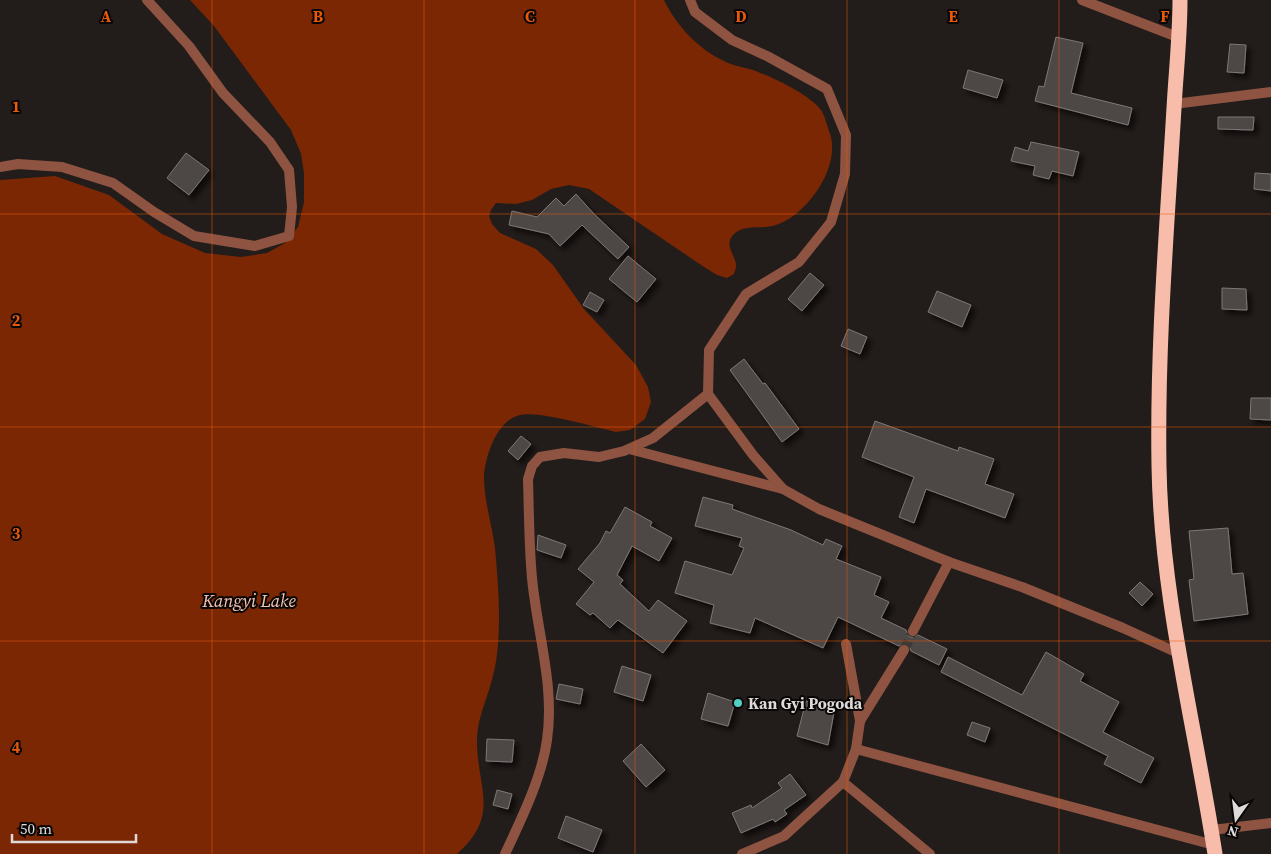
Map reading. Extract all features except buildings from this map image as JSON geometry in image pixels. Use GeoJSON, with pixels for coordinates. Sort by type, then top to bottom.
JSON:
{"type":"FeatureCollection","features":[{"type":"Feature","properties":{"kind":"highway"},"geometry":{"type":"LineString","coordinates":[[1180,0],[1180,38],[1174,104],[1160,376],[1159,467],[1164,539],[1180,654],[1214,850]]}},
{"type":"Feature","properties":{"kind":"street"},"geometry":{"type":"LineString","coordinates":[[0,167],[18,164],[62,167],[113,183],[154,212],[194,236],[255,246],[289,236],[292,207],[289,170],[270,142],[223,93],[189,46],[147,0]]}},
{"type":"Feature","properties":{"kind":"street"},"geometry":{"type":"LineString","coordinates":[[690,0],[695,12],[732,40],[767,56],[827,88],[846,135],[845,174],[831,222],[799,262],[746,294],[709,350],[708,394],[753,455],[783,489]]}},
{"type":"Feature","properties":{"kind":"street"},"geometry":{"type":"LineString","coordinates":[[1082,0],[1180,38]]}},
{"type":"Feature","properties":{"kind":"street"},"geometry":{"type":"LineString","coordinates":[[1174,104],[1271,92]]}},
{"type":"Feature","properties":{"kind":"street"},"geometry":{"type":"LineString","coordinates":[[506,854],[537,778],[547,741],[550,705],[532,578],[528,480],[532,466],[540,457],[564,452],[599,457],[629,450],[653,438],[708,394]]}},
{"type":"Feature","properties":{"kind":"street"},"geometry":{"type":"LineString","coordinates":[[629,450],[783,489],[818,509],[949,562],[1032,591],[1123,628],[1180,654]]}},
{"type":"Feature","properties":{"kind":"street"},"geometry":{"type":"LineString","coordinates":[[913,631],[949,562]]}},
{"type":"Feature","properties":{"kind":"street"},"geometry":{"type":"LineString","coordinates":[[742,854],[784,836],[843,782],[856,748],[860,721],[846,644]]}},
{"type":"Feature","properties":{"kind":"street"},"geometry":{"type":"LineString","coordinates":[[860,721],[904,650]]}},
{"type":"Feature","properties":{"kind":"street"},"geometry":{"type":"LineString","coordinates":[[856,748],[1214,850]]}},
{"type":"Feature","properties":{"kind":"street"},"geometry":{"type":"LineString","coordinates":[[843,782],[930,854]]}},
{"type":"Feature","properties":{"kind":"street"},"geometry":{"type":"LineString","coordinates":[[1212,830],[1271,824]]}},
{"type":"Feature","properties":{"kind":"water","name":"Kangyi Lake"},"geometry":{"type":"Polygon","coordinates":[[[190,0],[664,0],[681,27],[705,50],[727,63],[761,73],[799,92],[821,110],[827,123],[832,144],[831,158],[827,173],[820,187],[800,211],[788,219],[776,225],[737,231],[729,243],[736,268],[734,274],[727,278],[717,275],[704,267],[589,189],[569,185],[551,189],[532,200],[516,204],[496,203],[491,210],[489,216],[492,224],[500,233],[536,249],[553,265],[584,309],[636,365],[648,387],[651,402],[645,419],[630,430],[616,432],[554,417],[529,414],[520,415],[512,418],[505,424],[499,431],[490,449],[484,477],[485,495],[494,539],[499,607],[498,646],[495,669],[481,714],[477,738],[484,799],[483,813],[479,826],[471,840],[457,854],[0,854],[0,180],[55,176],[109,195],[162,234],[205,253],[241,257],[267,253],[285,243],[298,227],[304,202],[304,173],[301,154],[291,130],[214,26],[190,0]]]}},
{"type":"Feature","properties":{"kind":"tunnel"},"geometry":{"type":"LineString","coordinates":[[904,650],[913,631]]}},
{"type":"Feature","properties":{"kind":"place","name":"Kan Gyi Pogoda"},"geometry":{"type":"Point","coordinates":[738,703]}}]}
